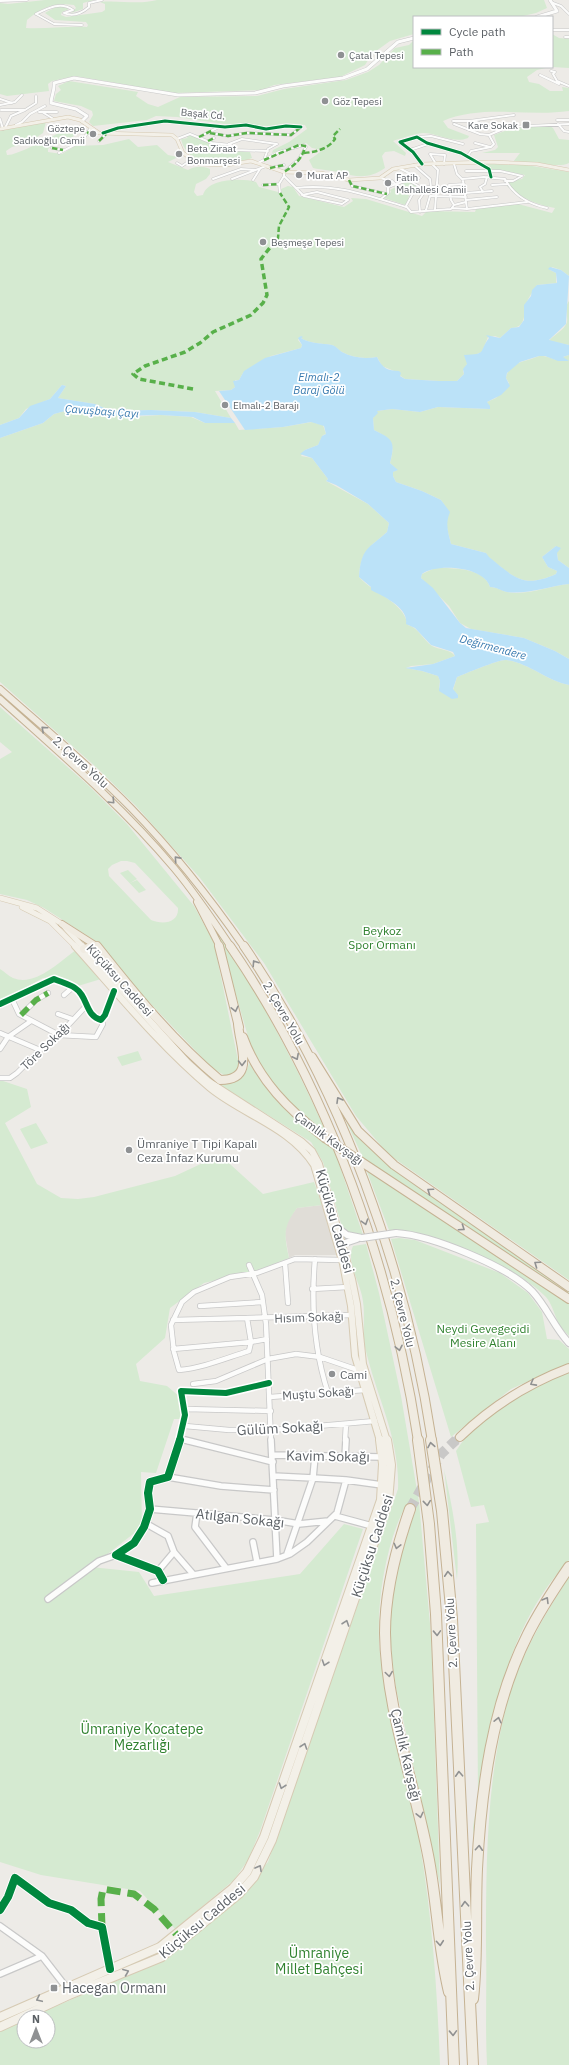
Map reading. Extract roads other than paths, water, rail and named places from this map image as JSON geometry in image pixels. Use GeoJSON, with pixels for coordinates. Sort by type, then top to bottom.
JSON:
{"type":"FeatureCollection","features":[{"type":"Feature","properties":{"kind":"highway","name":"2. Çevre Yolu"},"geometry":{"type":"LineString","coordinates":[[0,689],[132,809],[186,870],[244,947],[273,990],[303,1044],[335,1111],[364,1182],[402,1305],[423,1400],[442,1509],[447,1564],[473,2065]]}},
{"type":"Feature","properties":{"kind":"highway","name":"2. Çevre Yolu"},"geometry":{"type":"LineString","coordinates":[[0,699],[106,795],[143,833],[194,894],[254,980],[274,1014],[315,1094],[353,1185],[393,1322],[410,1401],[423,1475],[435,1582],[454,2065]]}},
{"type":"Feature","properties":{"kind":"highway","name":"Çamlık Kavşağı"},"geometry":{"type":"LineString","coordinates":[[194,894],[198,908],[219,945],[238,1024],[249,1056],[269,1088],[300,1120],[325,1138],[569,1299]]}},
{"type":"Feature","properties":{"kind":"highway"},"geometry":{"type":"LineString","coordinates":[[62,924],[96,945],[115,971]]}},
{"type":"Feature","properties":{"kind":"highway"},"geometry":{"type":"LineString","coordinates":[[82,951],[93,948],[176,1039],[210,1073],[220,1080],[236,1078],[242,1072],[243,1061],[238,1035],[238,1024]]}},
{"type":"Feature","properties":{"kind":"highway","name":"Çamlık Kavşağı"},"geometry":{"type":"LineString","coordinates":[[303,1044],[321,1068],[348,1115],[374,1148],[394,1165],[569,1287]]}},
{"type":"Feature","properties":{"kind":"highway"},"geometry":{"type":"LineString","coordinates":[[460,1437],[491,1408],[536,1381],[569,1368]]}},
{"type":"Feature","properties":{"kind":"highway","name":"Çamlık Kavşağı"},"geometry":{"type":"LineString","coordinates":[[410,1509],[398,1542],[390,1578],[386,1608],[386,1650],[394,1703],[427,1843],[436,1903],[442,1967],[451,2002]]}},
{"type":"Feature","properties":{"kind":"highway"},"geometry":{"type":"LineString","coordinates":[[471,2013],[477,1972],[476,1907],[480,1837],[485,1785],[497,1721],[518,1653],[540,1611],[569,1567]]}},
{"type":"Feature","properties":{"kind":"main road"},"geometry":{"type":"LineString","coordinates":[[540,16],[557,11],[550,0]]}},
{"type":"Feature","properties":{"kind":"main road"},"geometry":{"type":"LineString","coordinates":[[82,121],[87,116],[85,113],[75,108],[51,103],[50,96],[55,88],[54,83],[67,78],[74,78],[178,95],[255,93],[283,86],[343,78],[366,69],[398,42],[413,38]]}},
{"type":"Feature","properties":{"kind":"main road"},"geometry":{"type":"LineString","coordinates":[[4,128],[32,124],[52,118],[73,117],[82,121],[88,130],[105,134],[166,134],[177,139],[181,151],[198,164],[222,165],[248,161],[284,172],[322,173],[349,180],[380,178],[388,171],[422,164],[478,162],[537,164],[569,170]]}},
{"type":"Feature","properties":{"kind":"main road","name":"Küçüksu Caddesi"},"geometry":{"type":"LineString","coordinates":[[0,898],[22,905],[50,921],[82,951],[191,1072],[192,1075],[214,1093],[282,1128],[312,1151],[319,1164],[337,1227],[341,1260],[355,1315]]}},
{"type":"Feature","properties":{"kind":"main road","name":"Küçüksu Caddesi"},"geometry":{"type":"LineString","coordinates":[[0,902],[37,908],[62,924],[82,951],[94,960],[116,989],[188,1063],[208,1081],[281,1132],[307,1154],[314,1165],[344,1253],[356,1295],[353,1345],[385,1429],[392,1468],[392,1485],[388,1502],[376,1527],[276,1816],[264,1859],[254,1877],[239,1894],[162,1957],[0,2017]]}},
{"type":"Feature","properties":{"kind":"main road"},"geometry":{"type":"LineString","coordinates":[[214,1093],[218,1092],[236,1103],[241,1104]]}},
{"type":"Feature","properties":{"kind":"main road"},"geometry":{"type":"LineString","coordinates":[[337,1227],[347,1235],[362,1238]]}},
{"type":"Feature","properties":{"kind":"main road"},"geometry":{"type":"LineString","coordinates":[[339,1242],[396,1233],[410,1234],[498,1268],[525,1286],[542,1302],[560,1334],[569,1343]]}},
{"type":"Feature","properties":{"kind":"main road"},"geometry":{"type":"LineString","coordinates":[[344,1253],[350,1243],[362,1238]]}},
{"type":"Feature","properties":{"kind":"main road","name":"Küçüksu Caddesi"},"geometry":{"type":"LineString","coordinates":[[362,1370],[365,1390],[376,1421],[384,1457],[384,1486],[376,1527]]}},
{"type":"Feature","properties":{"kind":"main road","name":"Küçüksu Caddesi"},"geometry":{"type":"LineString","coordinates":[[0,2027],[110,1969],[160,1947],[233,1888],[248,1872],[276,1816]]}},
{"type":"Feature","properties":{"kind":"street"},"geometry":{"type":"LineString","coordinates":[[0,1],[27,0]]}},
{"type":"Feature","properties":{"kind":"street"},"geometry":{"type":"LineString","coordinates":[[82,25],[54,24],[36,14],[54,6],[65,5],[73,10],[64,13],[74,15],[85,11],[89,7],[89,3],[102,0]]}},
{"type":"Feature","properties":{"kind":"street"},"geometry":{"type":"LineString","coordinates":[[553,3],[561,6],[569,14]]}},
{"type":"Feature","properties":{"kind":"street"},"geometry":{"type":"LineString","coordinates":[[553,30],[569,30]]}},
{"type":"Feature","properties":{"kind":"street"},"geometry":{"type":"LineString","coordinates":[[551,71],[555,72],[553,77],[562,84]]}},
{"type":"Feature","properties":{"kind":"street"},"geometry":{"type":"LineString","coordinates":[[540,75],[569,86]]}},
{"type":"Feature","properties":{"kind":"street"},"geometry":{"type":"LineString","coordinates":[[0,110],[17,101],[22,95]]}},
{"type":"Feature","properties":{"kind":"street"},"geometry":{"type":"LineString","coordinates":[[4,128],[12,116],[36,103],[36,96]]}},
{"type":"Feature","properties":{"kind":"street"},"geometry":{"type":"LineString","coordinates":[[0,99],[12,103]]}},
{"type":"Feature","properties":{"kind":"street"},"geometry":{"type":"LineString","coordinates":[[0,105],[12,103]]}},
{"type":"Feature","properties":{"kind":"street"},"geometry":{"type":"LineString","coordinates":[[4,128],[18,125],[29,115],[45,106]]}},
{"type":"Feature","properties":{"kind":"street"},"geometry":{"type":"LineString","coordinates":[[0,110],[25,110]]}},
{"type":"Feature","properties":{"kind":"street"},"geometry":{"type":"LineString","coordinates":[[36,112],[57,112]]}},
{"type":"Feature","properties":{"kind":"street"},"geometry":{"type":"LineString","coordinates":[[42,112],[52,118]]}},
{"type":"Feature","properties":{"kind":"street"},"geometry":{"type":"LineString","coordinates":[[514,115],[454,122],[480,134],[490,135],[508,127],[569,124]]}},
{"type":"Feature","properties":{"kind":"street"},"geometry":{"type":"LineString","coordinates":[[557,120],[562,118],[569,120]]}},
{"type":"Feature","properties":{"kind":"street"},"geometry":{"type":"LineString","coordinates":[[0,119],[0,123],[4,128]]}},
{"type":"Feature","properties":{"kind":"street"},"geometry":{"type":"LineString","coordinates":[[473,120],[500,131]]}},
{"type":"Feature","properties":{"kind":"street","name":"Başak Cd."},"geometry":{"type":"LineString","coordinates":[[105,134],[118,128],[159,122],[213,124],[225,127],[301,127],[292,134],[247,133],[228,136],[210,133]]}},
{"type":"Feature","properties":{"kind":"street"},"geometry":{"type":"LineString","coordinates":[[213,124],[227,128]]}},
{"type":"Feature","properties":{"kind":"street"},"geometry":{"type":"LineString","coordinates":[[558,124],[564,131],[569,132]]}},
{"type":"Feature","properties":{"kind":"street"},"geometry":{"type":"LineString","coordinates":[[237,126],[256,131]]}},
{"type":"Feature","properties":{"kind":"street"},"geometry":{"type":"LineString","coordinates":[[199,137],[220,127]]}},
{"type":"Feature","properties":{"kind":"street"},"geometry":{"type":"LineString","coordinates":[[59,153],[82,141],[88,130],[94,137]]}},
{"type":"Feature","properties":{"kind":"street"},"geometry":{"type":"LineString","coordinates":[[177,139],[190,133],[208,141],[229,144],[242,140],[277,144],[270,148],[264,160]]}},
{"type":"Feature","properties":{"kind":"street"},"geometry":{"type":"LineString","coordinates":[[99,142],[105,134]]}},
{"type":"Feature","properties":{"kind":"street"},"geometry":{"type":"LineString","coordinates":[[490,135],[489,137],[494,144],[491,147]]}},
{"type":"Feature","properties":{"kind":"street"},"geometry":{"type":"LineString","coordinates":[[422,164],[410,150],[400,142],[417,137],[431,136],[449,142],[463,144]]}},
{"type":"Feature","properties":{"kind":"street"},"geometry":{"type":"LineString","coordinates":[[417,137],[428,144],[444,146],[478,162],[490,170],[491,177]]}},
{"type":"Feature","properties":{"kind":"street"},"geometry":{"type":"LineString","coordinates":[[208,141],[214,138]]}},
{"type":"Feature","properties":{"kind":"street"},"geometry":{"type":"LineString","coordinates":[[449,142],[453,150]]}},
{"type":"Feature","properties":{"kind":"street"},"geometry":{"type":"LineString","coordinates":[[475,143],[491,147]]}},
{"type":"Feature","properties":{"kind":"street"},"geometry":{"type":"LineString","coordinates":[[229,144],[235,150],[268,151]]}},
{"type":"Feature","properties":{"kind":"street"},"geometry":{"type":"LineString","coordinates":[[410,150],[428,144]]}},
{"type":"Feature","properties":{"kind":"street"},"geometry":{"type":"LineString","coordinates":[[258,163],[279,152],[297,147],[299,145],[305,146],[305,150],[298,160],[284,172],[284,176],[278,184],[263,185]]}},
{"type":"Feature","properties":{"kind":"street"},"geometry":{"type":"LineString","coordinates":[[467,157],[471,151],[491,147]]}},
{"type":"Feature","properties":{"kind":"street"},"geometry":{"type":"LineString","coordinates":[[52,148],[63,150]]}},
{"type":"Feature","properties":{"kind":"street"},"geometry":{"type":"LineString","coordinates":[[435,209],[438,196],[438,168],[434,164],[430,154],[445,155],[444,164]]}},
{"type":"Feature","properties":{"kind":"street"},"geometry":{"type":"LineString","coordinates":[[177,163],[182,166],[191,160]]}},
{"type":"Feature","properties":{"kind":"street"},"geometry":{"type":"LineString","coordinates":[[454,164],[457,174],[463,179],[467,209]]}},
{"type":"Feature","properties":{"kind":"street"},"geometry":{"type":"LineString","coordinates":[[270,168],[284,165]]}},
{"type":"Feature","properties":{"kind":"street"},"geometry":{"type":"LineString","coordinates":[[414,165],[430,179],[429,187],[419,202],[420,212]]}},
{"type":"Feature","properties":{"kind":"street"},"geometry":{"type":"LineString","coordinates":[[232,179],[266,166]]}},
{"type":"Feature","properties":{"kind":"street"},"geometry":{"type":"LineString","coordinates":[[564,170],[569,167]]}},
{"type":"Feature","properties":{"kind":"street"},"geometry":{"type":"LineString","coordinates":[[399,168],[419,178]]}},
{"type":"Feature","properties":{"kind":"street"},"geometry":{"type":"LineString","coordinates":[[213,179],[241,169],[256,170]]}},
{"type":"Feature","properties":{"kind":"street"},"geometry":{"type":"LineString","coordinates":[[253,180],[260,169]]}},
{"type":"Feature","properties":{"kind":"street"},"geometry":{"type":"LineString","coordinates":[[463,179],[491,177],[505,181],[513,181],[522,176],[509,172],[490,170],[466,171]]}},
{"type":"Feature","properties":{"kind":"street"},"geometry":{"type":"LineString","coordinates":[[284,176],[289,179],[302,195],[342,204],[348,200],[317,192],[302,195]]}},
{"type":"Feature","properties":{"kind":"street"},"geometry":{"type":"LineString","coordinates":[[484,192],[480,187],[485,184],[487,177]]}},
{"type":"Feature","properties":{"kind":"street"},"geometry":{"type":"LineString","coordinates":[[380,178],[392,181],[395,184]]}},
{"type":"Feature","properties":{"kind":"street"},"geometry":{"type":"LineString","coordinates":[[349,180],[352,186],[387,194]]}},
{"type":"Feature","properties":{"kind":"street"},"geometry":{"type":"LineString","coordinates":[[381,199],[387,194],[388,187],[408,180],[420,187],[438,187]]}},
{"type":"Feature","properties":{"kind":"street"},"geometry":{"type":"LineString","coordinates":[[505,181],[516,194],[528,202],[547,208]]}},
{"type":"Feature","properties":{"kind":"street"},"geometry":{"type":"LineString","coordinates":[[278,184],[280,193]]}},
{"type":"Feature","properties":{"kind":"street"},"geometry":{"type":"LineString","coordinates":[[453,207],[449,185],[464,184]]}},
{"type":"Feature","properties":{"kind":"street"},"geometry":{"type":"LineString","coordinates":[[492,185],[507,184]]}},
{"type":"Feature","properties":{"kind":"street"},"geometry":{"type":"LineString","coordinates":[[296,188],[316,186],[355,192],[406,207],[411,212],[435,209],[444,211],[466,200]]}},
{"type":"Feature","properties":{"kind":"street"},"geometry":{"type":"LineString","coordinates":[[316,186],[317,192]]}},
{"type":"Feature","properties":{"kind":"street"},"geometry":{"type":"LineString","coordinates":[[406,207],[410,197],[420,187]]}},
{"type":"Feature","properties":{"kind":"street"},"geometry":{"type":"LineString","coordinates":[[465,193],[492,191]]}},
{"type":"Feature","properties":{"kind":"street"},"geometry":{"type":"LineString","coordinates":[[426,210],[430,196],[450,196],[466,200],[498,197]]}},
{"type":"Feature","properties":{"kind":"street"},"geometry":{"type":"LineString","coordinates":[[421,197],[429,199]]}},
{"type":"Feature","properties":{"kind":"street"},"geometry":{"type":"LineString","coordinates":[[453,207],[467,209],[528,202]]}},
{"type":"Feature","properties":{"kind":"street"},"geometry":{"type":"LineString","coordinates":[[0,1004],[12,1000],[51,979],[73,987],[83,997],[86,1006],[94,1017],[100,1020],[103,1024],[96,1037],[59,1035],[21,1015],[12,1000]]}},
{"type":"Feature","properties":{"kind":"street"},"geometry":{"type":"LineString","coordinates":[[64,994],[73,987]]}},
{"type":"Feature","properties":{"kind":"street"},"geometry":{"type":"LineString","coordinates":[[100,1020],[105,1015],[116,989]]}},
{"type":"Feature","properties":{"kind":"street"},"geometry":{"type":"LineString","coordinates":[[21,1015],[36,1000],[48,993]]}},
{"type":"Feature","properties":{"kind":"street","name":"Töre Sokağı"},"geometry":{"type":"LineString","coordinates":[[0,1078],[10,1078],[40,1050],[59,1035],[72,1019],[86,1006]]}},
{"type":"Feature","properties":{"kind":"street"},"geometry":{"type":"LineString","coordinates":[[58,1014],[72,1019]]}},
{"type":"Feature","properties":{"kind":"street"},"geometry":{"type":"LineString","coordinates":[[0,1050],[8,1037],[31,1020]]}},
{"type":"Feature","properties":{"kind":"street"},"geometry":{"type":"LineString","coordinates":[[0,1033],[40,1050]]}},
{"type":"Feature","properties":{"kind":"street"},"geometry":{"type":"LineString","coordinates":[[173,1320],[247,1318],[250,1351],[215,1361],[199,1368],[179,1370],[173,1349],[171,1325],[173,1320],[182,1302],[194,1292],[230,1277],[253,1273],[295,1259],[341,1260]]}},
{"type":"Feature","properties":{"kind":"street"},"geometry":{"type":"LineString","coordinates":[[315,1259],[312,1289],[313,1317],[320,1357],[320,1372],[328,1394]]}},
{"type":"Feature","properties":{"kind":"street"},"geometry":{"type":"LineString","coordinates":[[285,1263],[288,1303]]}},
{"type":"Feature","properties":{"kind":"street"},"geometry":{"type":"LineString","coordinates":[[249,1265],[263,1302],[266,1318],[277,1559]]}},
{"type":"Feature","properties":{"kind":"street"},"geometry":{"type":"LineString","coordinates":[[312,1289],[348,1287]]}},
{"type":"Feature","properties":{"kind":"street"},"geometry":{"type":"LineString","coordinates":[[200,1306],[263,1302]]}},
{"type":"Feature","properties":{"kind":"street","name":"Hısım Sokağı"},"geometry":{"type":"LineString","coordinates":[[247,1318],[355,1315]]}},
{"type":"Feature","properties":{"kind":"street"},"geometry":{"type":"LineString","coordinates":[[173,1349],[267,1339]]}},
{"type":"Feature","properties":{"kind":"street"},"geometry":{"type":"LineString","coordinates":[[192,1384],[216,1381],[268,1359],[296,1354],[320,1357],[362,1370]]}},
{"type":"Feature","properties":{"kind":"street"},"geometry":{"type":"LineString","coordinates":[[168,1477],[174,1463],[185,1426],[186,1409],[181,1391],[206,1395],[239,1392],[269,1383]]}},
{"type":"Feature","properties":{"kind":"street","name":"Muştu Sokağı"},"geometry":{"type":"LineString","coordinates":[[270,1397],[328,1394],[365,1390]]}},
{"type":"Feature","properties":{"kind":"street"},"geometry":{"type":"LineString","coordinates":[[186,1409],[271,1411]]}},
{"type":"Feature","properties":{"kind":"street","name":"Gülüm Sokağı"},"geometry":{"type":"LineString","coordinates":[[185,1426],[229,1430],[272,1430],[376,1421]]}},
{"type":"Feature","properties":{"kind":"street"},"geometry":{"type":"LineString","coordinates":[[345,1457],[346,1424]]}},
{"type":"Feature","properties":{"kind":"street"},"geometry":{"type":"LineString","coordinates":[[180,1439],[273,1462]]}},
{"type":"Feature","properties":{"kind":"street","name":"Kavim Sokağı"},"geometry":{"type":"LineString","coordinates":[[272,1455],[384,1457]]}},
{"type":"Feature","properties":{"kind":"street"},"geometry":{"type":"LineString","coordinates":[[287,1555],[314,1478],[315,1456]]}},
{"type":"Feature","properties":{"kind":"street"},"geometry":{"type":"LineString","coordinates":[[273,1476],[346,1480],[384,1486]]}},
{"type":"Feature","properties":{"kind":"street"},"geometry":{"type":"LineString","coordinates":[[48,1599],[99,1561],[116,1555],[134,1543],[145,1523],[150,1509],[148,1493],[150,1482],[168,1477],[215,1487],[243,1490],[274,1490]]}},
{"type":"Feature","properties":{"kind":"street"},"geometry":{"type":"LineString","coordinates":[[152,1583],[192,1574],[277,1559],[287,1555],[307,1542],[320,1528],[335,1516],[346,1480]]}},
{"type":"Feature","properties":{"kind":"street","name":"Atılgan Sokağı"},"geometry":{"type":"LineString","coordinates":[[150,1509],[275,1520],[299,1524],[330,1521]]}},
{"type":"Feature","properties":{"kind":"street"},"geometry":{"type":"LineString","coordinates":[[197,1514],[195,1527],[226,1568]]}},
{"type":"Feature","properties":{"kind":"street"},"geometry":{"type":"LineString","coordinates":[[335,1516],[376,1527]]}},
{"type":"Feature","properties":{"kind":"street"},"geometry":{"type":"LineString","coordinates":[[145,1523],[168,1536],[174,1552],[192,1574]]}},
{"type":"Feature","properties":{"kind":"street"},"geometry":{"type":"LineString","coordinates":[[252,1542],[257,1562]]}},
{"type":"Feature","properties":{"kind":"street"},"geometry":{"type":"LineString","coordinates":[[158,1571],[174,1552]]}},
{"type":"Feature","properties":{"kind":"street"},"geometry":{"type":"LineString","coordinates":[[116,1555],[158,1571],[163,1580]]}},
{"type":"Feature","properties":{"kind":"street"},"geometry":{"type":"LineString","coordinates":[[0,1910],[8,1897],[15,1878],[49,1903],[71,1910],[88,1923],[102,1927],[110,1969]]}},
{"type":"Feature","properties":{"kind":"street"},"geometry":{"type":"LineString","coordinates":[[0,1926],[42,1956],[68,1991]]}},
{"type":"Feature","properties":{"kind":"street"},"geometry":{"type":"LineString","coordinates":[[0,1974],[42,1956]]}},
{"type":"Feature","properties":{"kind":"water","name":"Elmalı-2 Baraj Gölü"},"geometry":{"type":"Polygon","coordinates":[[[550,267],[561,270],[569,276],[566,324],[549,340],[569,345],[569,355],[563,357],[569,361],[558,361],[545,356],[539,356],[520,362],[507,373],[506,378],[510,386],[501,395],[487,402],[490,409],[438,407],[420,412],[392,409],[377,411],[378,413],[373,418],[374,430],[389,438],[391,441],[393,449],[390,463],[398,470],[393,472],[396,482],[422,491],[441,500],[450,512],[447,524],[451,544],[486,553],[505,570],[520,579],[535,580],[556,574],[557,571],[548,567],[542,557],[556,546],[561,548],[557,553],[558,560],[569,568],[569,584],[514,593],[490,587],[486,580],[479,575],[459,568],[438,568],[422,574],[421,578],[433,588],[460,623],[466,628],[524,638],[555,651],[569,659],[569,685],[553,680],[514,662],[502,660],[457,677],[453,689],[458,695],[458,698],[452,699],[439,691],[440,681],[438,676],[405,668],[433,664],[455,656],[453,652],[431,645],[415,628],[406,624],[406,618],[394,603],[371,590],[371,587],[359,577],[364,554],[370,546],[387,532],[389,523],[368,504],[336,485],[326,481],[328,479],[312,458],[300,454],[305,450],[318,445],[322,436],[326,434],[324,426],[311,422],[283,427],[245,430],[219,391],[231,390],[235,387],[233,381],[239,380],[244,371],[265,358],[301,348],[302,345],[298,338],[301,336],[303,337],[301,338],[308,341],[328,344],[336,347],[350,356],[364,358],[377,357],[383,366],[399,371],[401,373],[400,376],[405,379],[457,381],[464,374],[463,369],[467,364],[464,355],[480,353],[489,338],[486,335],[500,338],[511,328],[519,327],[524,320],[524,305],[531,296],[532,290],[537,285],[557,283],[556,273],[548,269],[550,267]]]}},
{"type":"Feature","properties":{"kind":"water","name":"Çavuşbaşı Çayı"},"geometry":{"type":"Polygon","coordinates":[[[62,385],[66,386],[58,398],[95,404],[111,411],[151,410],[195,412],[231,418],[235,423],[205,423],[193,417],[161,415],[120,416],[69,410],[54,414],[43,423],[0,438],[0,425],[19,418],[30,406],[50,399],[62,385]]]}},
{"type":"Feature","properties":{"kind":"tunnel"},"geometry":{"type":"LineString","coordinates":[[455,1441],[460,1437]]}},
{"type":"Feature","properties":{"kind":"tunnel"},"geometry":{"type":"LineString","coordinates":[[410,1509],[441,1454],[456,1440]]}},
{"type":"Feature","properties":{"kind":"place","name":"Çatal Tepesi"},"geometry":{"type":"Point","coordinates":[341,55]}},
{"type":"Feature","properties":{"kind":"place","name":"Göz Tepesi"},"geometry":{"type":"Point","coordinates":[325,101]}},
{"type":"Feature","properties":{"kind":"place","name":"Kare Sokak"},"geometry":{"type":"Point","coordinates":[526,125]}},
{"type":"Feature","properties":{"kind":"place","name":"Göztepe Sadıkoğlu Camii"},"geometry":{"type":"Point","coordinates":[93,134]}},
{"type":"Feature","properties":{"kind":"place","name":"Beta Ziraat Bonmarşesi"},"geometry":{"type":"Point","coordinates":[179,154]}},
{"type":"Feature","properties":{"kind":"place","name":"Murat AP"},"geometry":{"type":"Point","coordinates":[299,175]}},
{"type":"Feature","properties":{"kind":"place","name":"Fatih Mahallesi Camii"},"geometry":{"type":"Point","coordinates":[388,183]}},
{"type":"Feature","properties":{"kind":"place","name":"Beşmeşe Tepesi"},"geometry":{"type":"Point","coordinates":[263,242]}},
{"type":"Feature","properties":{"kind":"place","name":"Elmalı-2 Barajı"},"geometry":{"type":"Point","coordinates":[225,405]}},
{"type":"Feature","properties":{"kind":"place","name":"Ümraniye T Tipi Kapalı Ceza İnfaz Kurumu"},"geometry":{"type":"Point","coordinates":[129,1150]}},
{"type":"Feature","properties":{"kind":"place","name":"Cami"},"geometry":{"type":"Point","coordinates":[332,1374]}},
{"type":"Feature","properties":{"kind":"place","name":"Hacegan Ormanı"},"geometry":{"type":"Point","coordinates":[54,1988]}},
{"type":"Feature","properties":{"kind":"water label","name":"Değirmendere"},"geometry":{"type":"Point","coordinates":[493,647]}},
{"type":"Feature","properties":{"kind":"park label","name":"Beykoz Spor Ormanı"},"geometry":{"type":"Point","coordinates":[382,937]}},
{"type":"Feature","properties":{"kind":"park label","name":"Neydi Gevegeçidi Mesire Alanı"},"geometry":{"type":"Point","coordinates":[483,1335]}},
{"type":"Feature","properties":{"kind":"park label","name":"Ümraniye Kocatepe Mezarlığı"},"geometry":{"type":"Point","coordinates":[142,1738]}},
{"type":"Feature","properties":{"kind":"park label","name":"Ümraniye Millet Bahçesi"},"geometry":{"type":"Point","coordinates":[319,1962]}}]}
